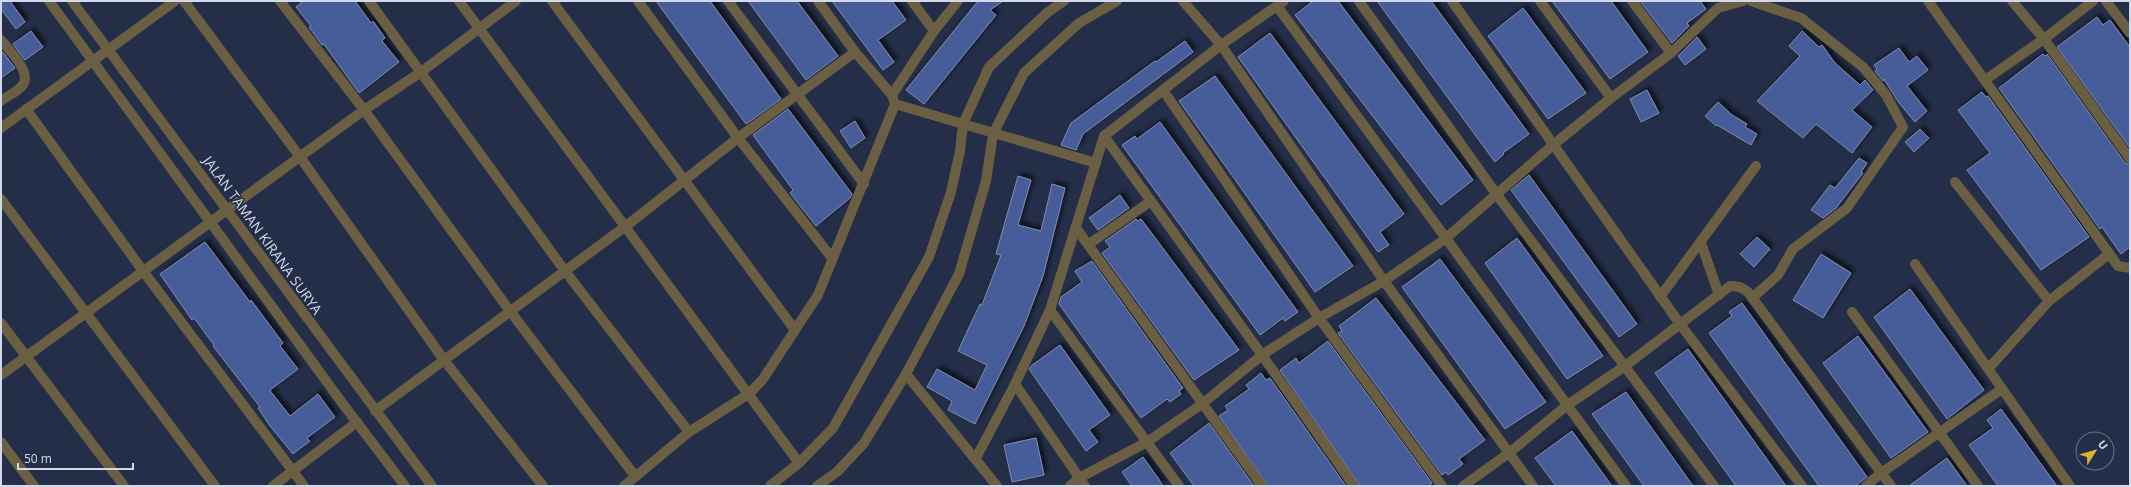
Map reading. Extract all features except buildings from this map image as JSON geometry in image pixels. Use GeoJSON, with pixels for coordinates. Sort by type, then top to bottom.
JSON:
{"type":"FeatureCollection","features":[{"type":"Feature","properties":{"kind":"street"},"geometry":{"type":"LineString","coordinates":[[49,1],[210,223],[406,486]]}},
{"type":"Feature","properties":{"kind":"street","name":"JALAN TAMAN KIRANA SURYA"},"geometry":{"type":"LineString","coordinates":[[72,1],[432,486]]}},
{"type":"Feature","properties":{"kind":"street"},"geometry":{"type":"LineString","coordinates":[[1,128],[175,1]]}},
{"type":"Feature","properties":{"kind":"street"},"geometry":{"type":"LineString","coordinates":[[184,1],[300,157],[444,360],[543,486]]}},
{"type":"Feature","properties":{"kind":"street"},"geometry":{"type":"LineString","coordinates":[[280,1],[364,110],[510,311],[635,476]]}},
{"type":"Feature","properties":{"kind":"street"},"geometry":{"type":"LineString","coordinates":[[369,1],[565,271],[690,432]]}},
{"type":"Feature","properties":{"kind":"street"},"geometry":{"type":"LineString","coordinates":[[459,1],[750,393],[799,463]]}},
{"type":"Feature","properties":{"kind":"street"},"geometry":{"type":"LineString","coordinates":[[1,375],[364,110],[421,72],[516,1]]}},
{"type":"Feature","properties":{"kind":"street"},"geometry":{"type":"LineString","coordinates":[[552,1],[795,330]]}},
{"type":"Feature","properties":{"kind":"street"},"geometry":{"type":"LineString","coordinates":[[638,1],[738,138],[832,258]]}},
{"type":"Feature","properties":{"kind":"street"},"geometry":{"type":"LineString","coordinates":[[728,1],[864,184]]}},
{"type":"Feature","properties":{"kind":"street"},"geometry":{"type":"LineString","coordinates":[[818,1],[855,52],[894,100],[993,134],[1096,163]]}},
{"type":"Feature","properties":{"kind":"street"},"geometry":{"type":"LineString","coordinates":[[912,1],[934,31]]}},
{"type":"Feature","properties":{"kind":"street"},"geometry":{"type":"LineString","coordinates":[[624,486],[690,432],[750,393],[763,379],[818,295],[832,258],[864,184],[894,100],[934,31],[958,1]]}},
{"type":"Feature","properties":{"kind":"street"},"geometry":{"type":"LineString","coordinates":[[770,486],[799,463],[833,428],[929,257],[951,192],[960,151],[963,124],[989,67],[1048,12],[1064,1]]}},
{"type":"Feature","properties":{"kind":"street"},"geometry":{"type":"LineString","coordinates":[[817,486],[837,472],[864,443],[906,374],[959,274],[986,181],[993,134],[1024,73],[1078,23],[1117,1]]}},
{"type":"Feature","properties":{"kind":"street"},"geometry":{"type":"LineString","coordinates":[[1184,1],[1221,45],[1384,281],[1533,486]]}},
{"type":"Feature","properties":{"kind":"street"},"geometry":{"type":"LineString","coordinates":[[1359,1],[1497,195],[1714,486]]}},
{"type":"Feature","properties":{"kind":"street"},"geometry":{"type":"LineString","coordinates":[[1452,1],[1660,297],[1802,486]]}},
{"type":"Feature","properties":{"kind":"street"},"geometry":{"type":"LineString","coordinates":[[1540,1],[1611,98]]}},
{"type":"Feature","properties":{"kind":"street"},"geometry":{"type":"LineString","coordinates":[[1632,1],[1671,53]]}},
{"type":"Feature","properties":{"kind":"street"},"geometry":{"type":"LineString","coordinates":[[1070,486],[1082,482],[1147,442],[1202,404],[1262,355],[1319,318],[1384,281],[1445,239],[1611,98],[1671,53],[1716,4],[1743,1]]}},
{"type":"Feature","properties":{"kind":"street"},"geometry":{"type":"LineString","coordinates":[[1751,1],[1801,18],[1863,67],[1886,95],[1902,128],[1848,208],[1793,249],[1778,275],[1752,298]]}},
{"type":"Feature","properties":{"kind":"street"},"geometry":{"type":"LineString","coordinates":[[1928,1],[2118,266],[2130,268]]}},
{"type":"Feature","properties":{"kind":"street"},"geometry":{"type":"LineString","coordinates":[[2012,1],[2044,39],[2130,159]]}},
{"type":"Feature","properties":{"kind":"street"},"geometry":{"type":"LineString","coordinates":[[1985,80],[2044,39],[2094,1]]}},
{"type":"Feature","properties":{"kind":"street"},"geometry":{"type":"LineString","coordinates":[[2106,1],[2130,33]]}},
{"type":"Feature","properties":{"kind":"street"},"geometry":{"type":"LineString","coordinates":[[976,458],[1015,384],[1050,310],[1104,136],[1221,45],[1281,4],[1445,239],[1626,486]]}},
{"type":"Feature","properties":{"kind":"street"},"geometry":{"type":"LineString","coordinates":[[1,40],[25,72],[25,79],[22,86],[1,100]]}},
{"type":"Feature","properties":{"kind":"street"},"geometry":{"type":"LineString","coordinates":[[375,411],[626,226],[738,138],[855,52]]}},
{"type":"Feature","properties":{"kind":"street"},"geometry":{"type":"LineString","coordinates":[[1163,90],[1319,318],[1442,486]]}},
{"type":"Feature","properties":{"kind":"street"},"geometry":{"type":"LineString","coordinates":[[26,109],[143,271],[304,486]]}},
{"type":"Feature","properties":{"kind":"street"},"geometry":{"type":"LineString","coordinates":[[1104,136],[1262,355],[1354,486]]}},
{"type":"Feature","properties":{"kind":"street"},"geometry":{"type":"LineString","coordinates":[[1660,297],[1756,166]]}},
{"type":"Feature","properties":{"kind":"street"},"geometry":{"type":"LineString","coordinates":[[1955,182],[2048,301]]}},
{"type":"Feature","properties":{"kind":"street"},"geometry":{"type":"LineString","coordinates":[[1,199],[215,486]]}},
{"type":"Feature","properties":{"kind":"street"},"geometry":{"type":"LineString","coordinates":[[1089,244],[1151,201]]}},
{"type":"Feature","properties":{"kind":"street"},"geometry":{"type":"LineString","coordinates":[[1076,228],[1262,486]]}},
{"type":"Feature","properties":{"kind":"street"},"geometry":{"type":"LineString","coordinates":[[1701,243],[1719,296]]}},
{"type":"Feature","properties":{"kind":"street"},"geometry":{"type":"LineString","coordinates":[[1989,368],[2048,301],[2109,254]]}},
{"type":"Feature","properties":{"kind":"street"},"geometry":{"type":"LineString","coordinates":[[1915,264],[2070,486]]}},
{"type":"Feature","properties":{"kind":"street"},"geometry":{"type":"LineString","coordinates":[[1463,486],[1509,453],[1566,406],[1625,366],[1719,296],[1730,286],[1740,286],[1748,292],[1891,486]]}},
{"type":"Feature","properties":{"kind":"street"},"geometry":{"type":"LineString","coordinates":[[1050,310],[1178,486]]}},
{"type":"Feature","properties":{"kind":"street"},"geometry":{"type":"LineString","coordinates":[[1852,312],[1978,486]]}},
{"type":"Feature","properties":{"kind":"street"},"geometry":{"type":"LineString","coordinates":[[1,322],[124,486]]}},
{"type":"Feature","properties":{"kind":"street"},"geometry":{"type":"LineString","coordinates":[[906,374],[976,458],[997,486]]}},
{"type":"Feature","properties":{"kind":"street"},"geometry":{"type":"LineString","coordinates":[[1015,384],[1082,482]]}},
{"type":"Feature","properties":{"kind":"street"},"geometry":{"type":"LineString","coordinates":[[1866,486],[1881,473],[2002,389]]}},
{"type":"Feature","properties":{"kind":"street"},"geometry":{"type":"LineString","coordinates":[[274,486],[357,422]]}},
{"type":"Feature","properties":{"kind":"street"},"geometry":{"type":"LineString","coordinates":[[1,442],[34,486]]}}]}
